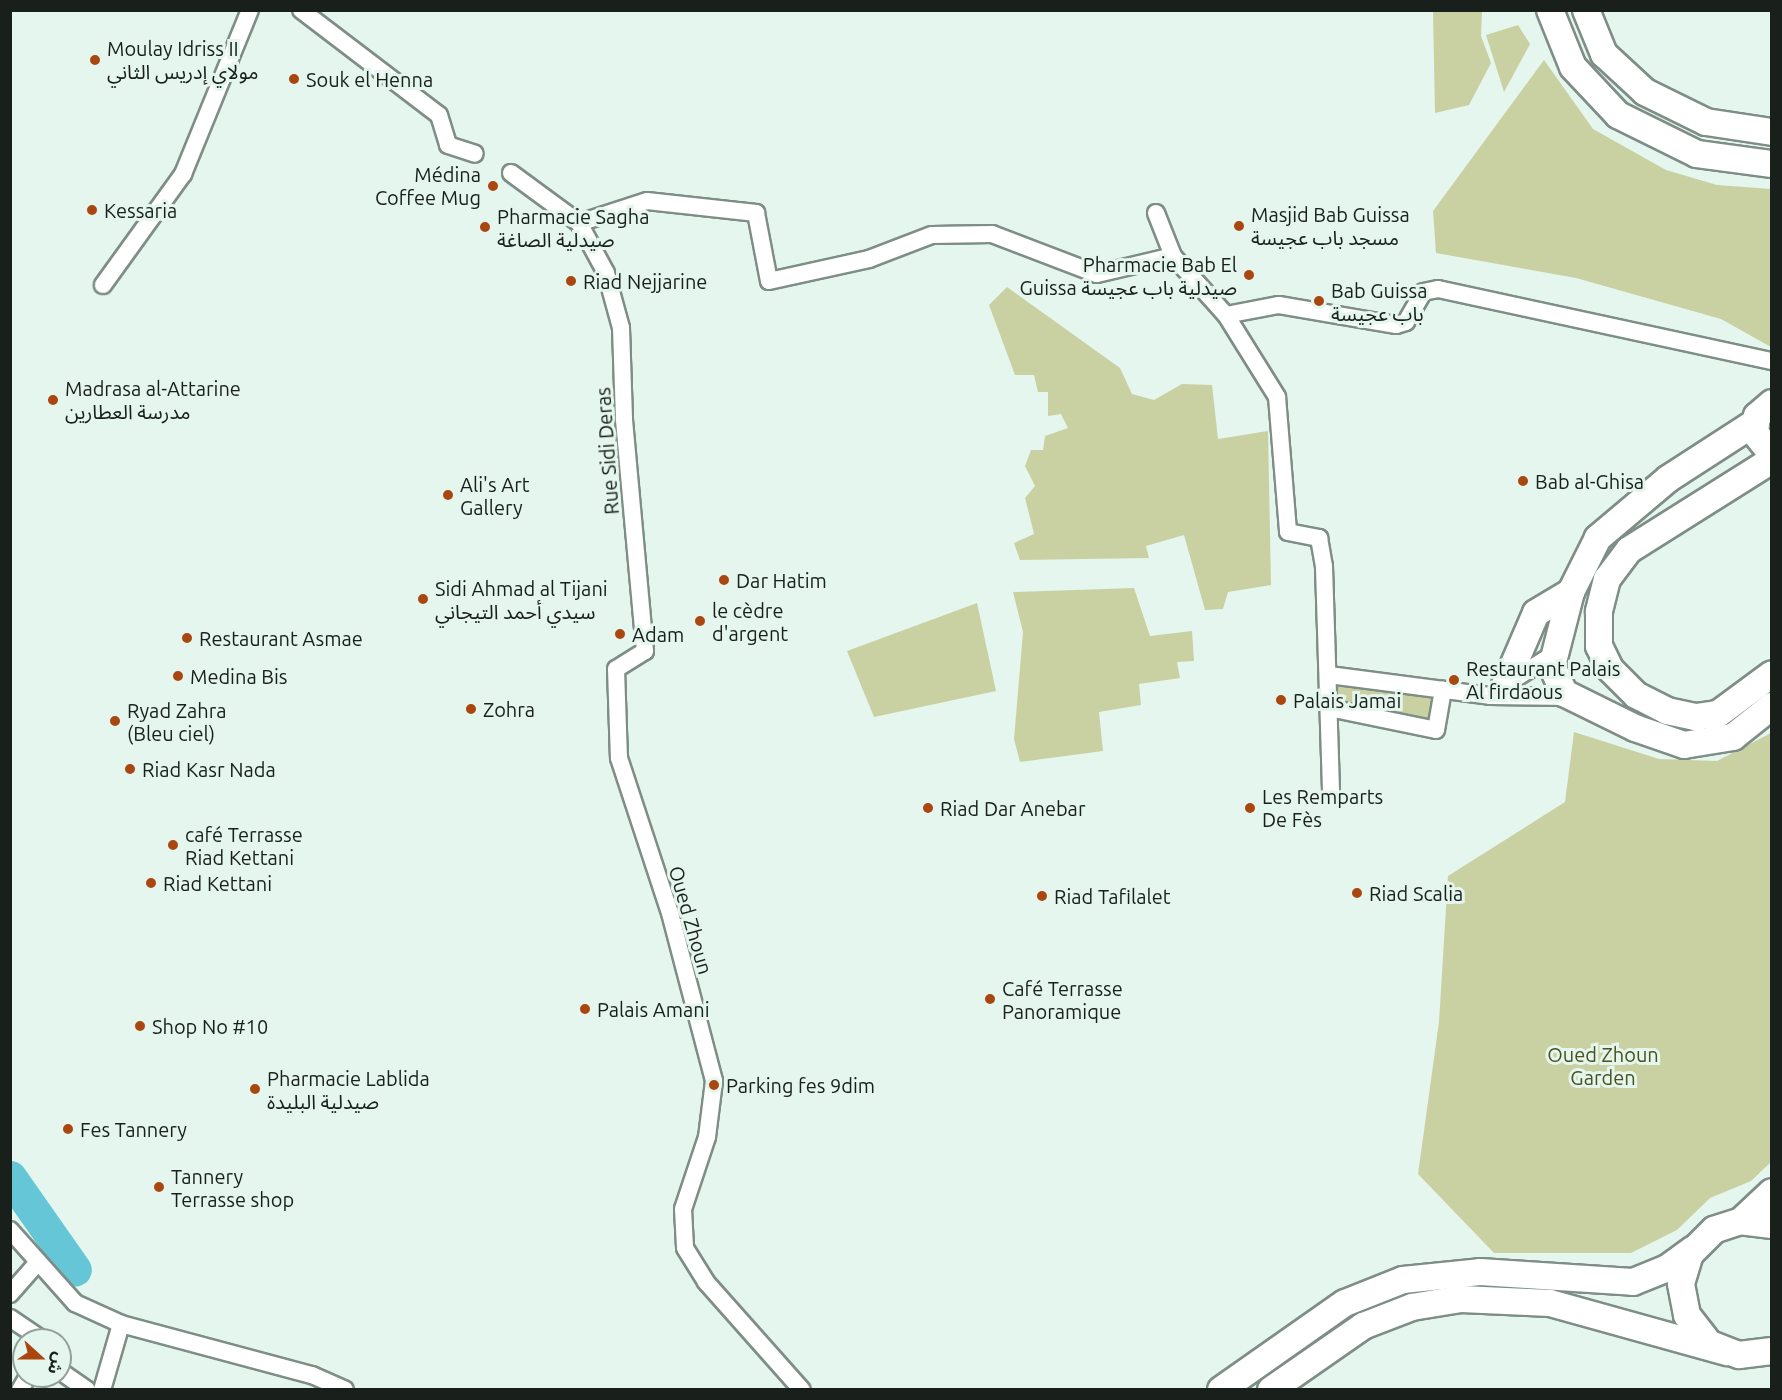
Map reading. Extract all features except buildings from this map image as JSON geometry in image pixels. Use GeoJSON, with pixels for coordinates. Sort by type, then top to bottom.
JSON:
{"type":"FeatureCollection","features":[{"type":"Feature","properties":{"kind":"main road"},"geometry":{"type":"LineString","coordinates":[[1550,10],[1573,67],[1618,115],[1697,154],[1772,164]]}},
{"type":"Feature","properties":{"kind":"main road"},"geometry":{"type":"LineString","coordinates":[[1586,10],[1604,54],[1645,92],[1706,122],[1772,132]]}},
{"type":"Feature","properties":{"kind":"main road"},"geometry":{"type":"LineString","coordinates":[[1763,412],[1759,444],[1772,454]]}},
{"type":"Feature","properties":{"kind":"main road"},"geometry":{"type":"LineString","coordinates":[[1763,412],[1608,528],[1587,556],[1571,592],[1554,681],[1576,698],[1635,728],[1684,745],[1733,737],[1772,706]]}},
{"type":"Feature","properties":{"kind":"main road"},"geometry":{"type":"LineString","coordinates":[[1772,460],[1620,558],[1601,598],[1599,646],[1610,669],[1636,695],[1696,717],[1732,708],[1772,674]]}},
{"type":"Feature","properties":{"kind":"main road"},"geometry":{"type":"LineString","coordinates":[[1498,690],[1536,613],[1571,592]]}},
{"type":"Feature","properties":{"kind":"main road"},"geometry":{"type":"LineString","coordinates":[[1221,1389],[1345,1303],[1402,1280],[1480,1272],[1633,1282],[1666,1269],[1694,1249],[1714,1230],[1741,1221],[1772,1192]]}},
{"type":"Feature","properties":{"kind":"main road"},"geometry":{"type":"LineString","coordinates":[[1741,1221],[1772,1225]]}},
{"type":"Feature","properties":{"kind":"main road"},"geometry":{"type":"LineString","coordinates":[[1694,1249],[1682,1278],[1684,1309],[1701,1336],[1727,1352]]}},
{"type":"Feature","properties":{"kind":"main road"},"geometry":{"type":"LineString","coordinates":[[1271,1389],[1363,1326],[1412,1307],[1461,1299],[1550,1303],[1727,1352],[1772,1351]]}},
{"type":"Feature","properties":{"kind":"street"},"geometry":{"type":"LineString","coordinates":[[103,285],[183,174],[250,10]]}},
{"type":"Feature","properties":{"kind":"street"},"geometry":{"type":"LineString","coordinates":[[301,10],[439,115],[448,145],[475,154]]}},
{"type":"Feature","properties":{"kind":"street"},"geometry":{"type":"LineString","coordinates":[[511,173],[579,223],[647,201],[756,213],[768,281],[869,259],[932,235],[992,234],[1097,274],[1173,256]]}},
{"type":"Feature","properties":{"kind":"street"},"geometry":{"type":"LineString","coordinates":[[1156,213],[1173,256],[1226,315],[1277,397],[1288,532],[1320,541],[1329,675],[1331,795]]}},
{"type":"Feature","properties":{"kind":"street","name":"Rue Sidi Deras"},"geometry":{"type":"LineString","coordinates":[[579,223],[606,273],[621,328],[624,420],[645,651],[616,669]]}},
{"type":"Feature","properties":{"kind":"street"},"geometry":{"type":"LineString","coordinates":[[1226,315],[1279,305],[1396,325],[1406,322],[1423,292],[1438,289],[1772,361]]}},
{"type":"Feature","properties":{"kind":"street"},"geometry":{"type":"LineString","coordinates":[[1498,690],[1559,650]]}},
{"type":"Feature","properties":{"kind":"street","name":"Oued Zhoun"},"geometry":{"type":"LineString","coordinates":[[616,669],[616,728],[626,790],[667,905],[714,1081],[707,1137],[683,1209],[685,1248],[713,1290],[802,1389]]}},
{"type":"Feature","properties":{"kind":"street"},"geometry":{"type":"LineString","coordinates":[[1329,675],[1443,690],[1498,690],[1576,698]]}},
{"type":"Feature","properties":{"kind":"street"},"geometry":{"type":"LineString","coordinates":[[1329,708],[1436,730],[1443,690]]}},
{"type":"Feature","properties":{"kind":"street"},"geometry":{"type":"LineString","coordinates":[[10,1230],[75,1303],[121,1324],[312,1375],[345,1389]]}},
{"type":"Feature","properties":{"kind":"street"},"geometry":{"type":"LineString","coordinates":[[10,1294],[38,1262]]}},
{"type":"Feature","properties":{"kind":"street"},"geometry":{"type":"LineString","coordinates":[[10,1318],[25,1328]]}},
{"type":"Feature","properties":{"kind":"street"},"geometry":{"type":"LineString","coordinates":[[102,1389],[121,1324]]}},
{"type":"Feature","properties":{"kind":"street"},"geometry":{"type":"LineString","coordinates":[[72,1379],[87,1389]]}},
{"type":"Feature","properties":{"kind":"street"},"geometry":{"type":"LineString","coordinates":[[10,1386],[18,1389]]}},
{"type":"Feature","properties":{"kind":"green space"},"geometry":{"type":"Polygon","coordinates":[[[1433,11],[1482,11],[1481,36],[1491,63],[1469,105],[1435,113],[1433,11]]]}},
{"type":"Feature","properties":{"kind":"green space"},"geometry":{"type":"Polygon","coordinates":[[[1518,25],[1530,44],[1504,92],[1486,35],[1518,25]]]}},
{"type":"Feature","properties":{"kind":"green space"},"geometry":{"type":"Polygon","coordinates":[[[1544,60],[1593,129],[1666,170],[1717,185],[1771,189],[1771,347],[1721,319],[1576,278],[1436,253],[1433,211],[1544,60]]]}},
{"type":"Feature","properties":{"kind":"green space"},"geometry":{"type":"Polygon","coordinates":[[[1007,287],[1120,368],[1132,394],[1154,400],[1182,384],[1212,385],[1218,439],[1268,431],[1271,585],[1228,592],[1223,609],[1205,610],[1184,535],[1146,546],[1149,558],[1020,560],[1014,543],[1034,534],[1025,498],[1035,486],[1025,466],[1031,450],[1043,450],[1045,436],[1068,428],[1061,414],[1048,416],[1048,392],[1038,392],[1034,375],[1015,375],[989,305],[1007,287]]]}},
{"type":"Feature","properties":{"kind":"green space"},"geometry":{"type":"Polygon","coordinates":[[[1134,588],[1150,636],[1192,631],[1194,661],[1177,662],[1180,678],[1139,684],[1141,705],[1099,712],[1103,751],[1020,762],[1014,739],[1023,632],[1013,592],[1134,588]]]}},
{"type":"Feature","properties":{"kind":"green space"},"geometry":{"type":"Polygon","coordinates":[[[977,603],[996,691],[874,717],[847,651],[977,603]]]}},
{"type":"Feature","properties":{"kind":"green space"},"geometry":{"type":"Polygon","coordinates":[[[1321,676],[1441,692],[1435,731],[1322,708],[1321,676]]]}},
{"type":"Feature","properties":{"kind":"green space","name":"Oued Zhoun Garden"},"geometry":{"type":"Polygon","coordinates":[[[1574,732],[1659,759],[1717,761],[1771,733],[1771,1162],[1751,1181],[1710,1198],[1677,1230],[1631,1253],[1494,1253],[1418,1174],[1439,1022],[1448,876],[1565,802],[1574,732]]]}},
{"type":"Feature","properties":{"kind":"waterway"},"geometry":{"type":"LineString","coordinates":[[10,1177],[75,1270]]}},
{"type":"Feature","properties":{"kind":"place","name":"Moulay Idriss II مولاي إدريس الثاني"},"geometry":{"type":"Point","coordinates":[95,60]}},
{"type":"Feature","properties":{"kind":"place","name":"Souk el Henna"},"geometry":{"type":"Point","coordinates":[294,79]}},
{"type":"Feature","properties":{"kind":"place","name":"Médina Coffee Mug"},"geometry":{"type":"Point","coordinates":[493,186]}},
{"type":"Feature","properties":{"kind":"place","name":"Kessaria"},"geometry":{"type":"Point","coordinates":[92,210]}},
{"type":"Feature","properties":{"kind":"place","name":"Masjid Bab Guissa مسجد باب عجيسة"},"geometry":{"type":"Point","coordinates":[1239,226]}},
{"type":"Feature","properties":{"kind":"place","name":"Pharmacie Sagha صيدلية الصاغة"},"geometry":{"type":"Point","coordinates":[485,227]}},
{"type":"Feature","properties":{"kind":"place","name":"Pharmacie Bab El Guissa صيدلية باب عجيسة"},"geometry":{"type":"Point","coordinates":[1249,275]}},
{"type":"Feature","properties":{"kind":"place","name":"Riad Nejjarine"},"geometry":{"type":"Point","coordinates":[571,281]}},
{"type":"Feature","properties":{"kind":"place","name":"Bab Guissa باب عجيسة"},"geometry":{"type":"Point","coordinates":[1319,301]}},
{"type":"Feature","properties":{"kind":"place","name":"Madrasa al-Attarine مدرسة العطارين"},"geometry":{"type":"Point","coordinates":[53,400]}},
{"type":"Feature","properties":{"kind":"place","name":"Bab al-Ghisa"},"geometry":{"type":"Point","coordinates":[1523,481]}},
{"type":"Feature","properties":{"kind":"place","name":"Ali's Art Gallery"},"geometry":{"type":"Point","coordinates":[448,495]}},
{"type":"Feature","properties":{"kind":"place","name":"Dar Hatim"},"geometry":{"type":"Point","coordinates":[724,580]}},
{"type":"Feature","properties":{"kind":"place","name":"Sidi Ahmad al Tijani سيدي أحمد التيجاني"},"geometry":{"type":"Point","coordinates":[423,599]}},
{"type":"Feature","properties":{"kind":"place","name":"le cèdre d'argent"},"geometry":{"type":"Point","coordinates":[700,621]}},
{"type":"Feature","properties":{"kind":"place","name":"Adam"},"geometry":{"type":"Point","coordinates":[620,634]}},
{"type":"Feature","properties":{"kind":"place","name":"Restaurant Asmae"},"geometry":{"type":"Point","coordinates":[187,638]}},
{"type":"Feature","properties":{"kind":"place","name":"Medina Bis"},"geometry":{"type":"Point","coordinates":[178,676]}},
{"type":"Feature","properties":{"kind":"place","name":"Restaurant Palais Al firdaous"},"geometry":{"type":"Point","coordinates":[1454,680]}},
{"type":"Feature","properties":{"kind":"place","name":"Palais Jamai"},"geometry":{"type":"Point","coordinates":[1281,700]}},
{"type":"Feature","properties":{"kind":"place","name":"Zohra"},"geometry":{"type":"Point","coordinates":[471,709]}},
{"type":"Feature","properties":{"kind":"place","name":"Ryad Zahra (Bleu ciel)"},"geometry":{"type":"Point","coordinates":[115,721]}},
{"type":"Feature","properties":{"kind":"place","name":"Riad Kasr Nada"},"geometry":{"type":"Point","coordinates":[130,769]}},
{"type":"Feature","properties":{"kind":"place","name":"Riad Dar Anebar"},"geometry":{"type":"Point","coordinates":[928,808]}},
{"type":"Feature","properties":{"kind":"place","name":"Les Remparts De Fès"},"geometry":{"type":"Point","coordinates":[1250,808]}},
{"type":"Feature","properties":{"kind":"place","name":"café Terrasse Riad Kettani"},"geometry":{"type":"Point","coordinates":[173,845]}},
{"type":"Feature","properties":{"kind":"place","name":"Riad Kettani"},"geometry":{"type":"Point","coordinates":[151,883]}},
{"type":"Feature","properties":{"kind":"place","name":"Riad Scalia"},"geometry":{"type":"Point","coordinates":[1357,893]}},
{"type":"Feature","properties":{"kind":"place","name":"Riad Tafilalet"},"geometry":{"type":"Point","coordinates":[1042,896]}},
{"type":"Feature","properties":{"kind":"place","name":"Café Terrasse Panoramique"},"geometry":{"type":"Point","coordinates":[990,999]}},
{"type":"Feature","properties":{"kind":"place","name":"Palais Amani"},"geometry":{"type":"Point","coordinates":[585,1009]}},
{"type":"Feature","properties":{"kind":"place","name":"Shop No #10"},"geometry":{"type":"Point","coordinates":[140,1026]}},
{"type":"Feature","properties":{"kind":"place","name":"Parking fes 9dim"},"geometry":{"type":"Point","coordinates":[714,1085]}},
{"type":"Feature","properties":{"kind":"place","name":"Pharmacie Lablida صيدلية البليدة"},"geometry":{"type":"Point","coordinates":[255,1089]}},
{"type":"Feature","properties":{"kind":"place","name":"Fes Tannery"},"geometry":{"type":"Point","coordinates":[68,1129]}},
{"type":"Feature","properties":{"kind":"place","name":"Tannery Terrasse shop"},"geometry":{"type":"Point","coordinates":[159,1187]}}]}
